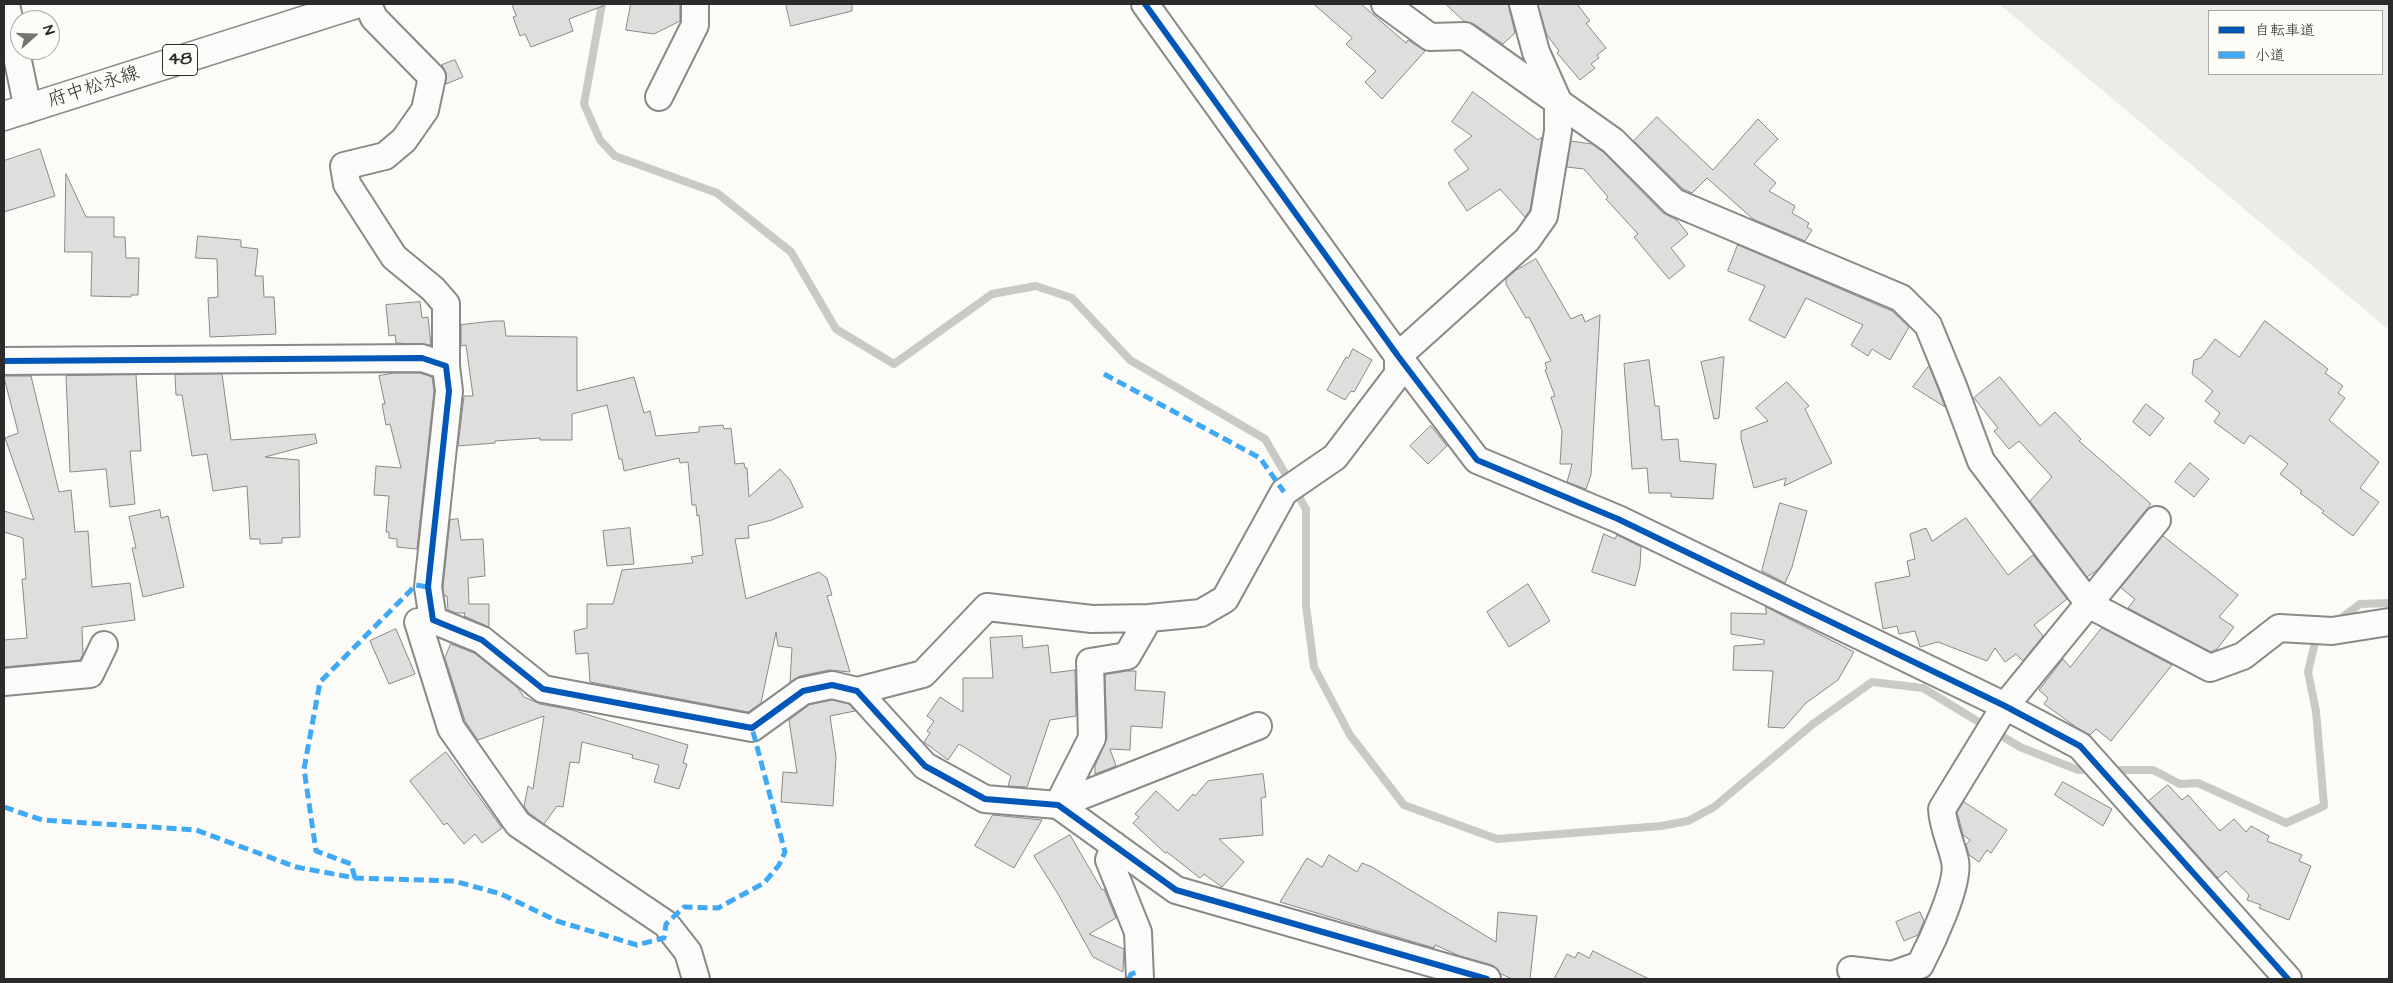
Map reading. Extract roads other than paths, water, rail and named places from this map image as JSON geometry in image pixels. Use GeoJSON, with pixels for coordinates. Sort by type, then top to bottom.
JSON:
{"type":"FeatureCollection","features":[{"type":"Feature","properties":{"kind":"main road","name":"府中松永線"},"geometry":{"type":"LineString","coordinates":[[16,112],[356,4]]}},
{"type":"Feature","properties":{"kind":"street"},"geometry":{"type":"LineString","coordinates":[[6,4],[16,112]]}},
{"type":"Feature","properties":{"kind":"street"},"geometry":{"type":"LineString","coordinates":[[368,4],[374,18],[432,77],[425,110],[404,140],[385,156],[344,166],[347,184],[394,257],[433,289],[446,304],[446,366],[449,391],[428,587],[433,620]]}},
{"type":"Feature","properties":{"kind":"street"},"geometry":{"type":"LineString","coordinates":[[659,97],[695,25],[695,4]]}},
{"type":"Feature","properties":{"kind":"street"},"geometry":{"type":"LineString","coordinates":[[1145,4],[1398,356],[1477,460],[1618,519],[2004,706],[2080,746],[2288,979]]}},
{"type":"Feature","properties":{"kind":"street"},"geometry":{"type":"LineString","coordinates":[[1386,4],[1430,37],[1465,36],[1613,141],[1674,202],[1901,298],[1928,325],[1981,461],[2090,605],[2210,668],[2243,656],[2280,628],[2332,631],[2389,622]]}},
{"type":"Feature","properties":{"kind":"street"},"geometry":{"type":"LineString","coordinates":[[696,979],[688,952],[666,924],[518,824],[491,788],[451,728],[418,622],[433,620],[482,640],[543,689],[752,728],[803,691],[832,685],[857,692],[923,674],[987,608],[1092,619],[1149,618],[1201,613],[1225,599],[1284,492],[1335,457],[1398,374],[1398,356],[1526,240],[1544,216],[1558,131],[1558,101],[1536,52],[1523,4]]}},
{"type":"Feature","properties":{"kind":"street"},"geometry":{"type":"LineString","coordinates":[[4,361],[422,358],[446,366]]}},
{"type":"Feature","properties":{"kind":"street"},"geometry":{"type":"LineString","coordinates":[[1851,970],[1892,975],[1920,965],[1936,934],[1950,890],[1955,863],[1943,825],[1942,809],[2004,706],[2090,605],[2157,520]]}},
{"type":"Feature","properties":{"kind":"street"},"geometry":{"type":"LineString","coordinates":[[1058,805],[1092,738],[1090,662],[1127,656],[1149,618]]}},
{"type":"Feature","properties":{"kind":"street"},"geometry":{"type":"LineString","coordinates":[[4,682],[90,674],[104,645]]}},
{"type":"Feature","properties":{"kind":"street"},"geometry":{"type":"LineString","coordinates":[[857,692],[925,766],[985,799],[1058,805],[1258,726]]}},
{"type":"Feature","properties":{"kind":"street"},"geometry":{"type":"LineString","coordinates":[[1058,805],[1176,890],[1486,979]]}},
{"type":"Feature","properties":{"kind":"street"},"geometry":{"type":"LineString","coordinates":[[1114,845],[1109,860],[1138,932],[1140,979]]}},
{"type":"Feature","properties":{"kind":"waterway"},"geometry":{"type":"LineString","coordinates":[[602,4],[584,104],[600,140],[615,156],[717,193],[791,252],[836,329],[894,364],[992,294],[1036,286],[1072,298],[1130,360],[1265,439],[1306,509],[1306,606],[1314,667],[1350,735],[1404,805],[1497,839],[1661,826],[1688,821],[1714,807],[1813,724],[1872,682],[1923,688],[2020,747],[2078,770],[2093,770]]}},
{"type":"Feature","properties":{"kind":"waterway"},"geometry":{"type":"LineString","coordinates":[[2336,622],[2360,604],[2389,603]]}},
{"type":"Feature","properties":{"kind":"waterway"},"geometry":{"type":"LineString","coordinates":[[2110,770],[2153,770],[2180,784],[2198,783],[2286,823],[2324,806],[2316,711],[2308,672],[2316,638],[2319,635]]}}]}
